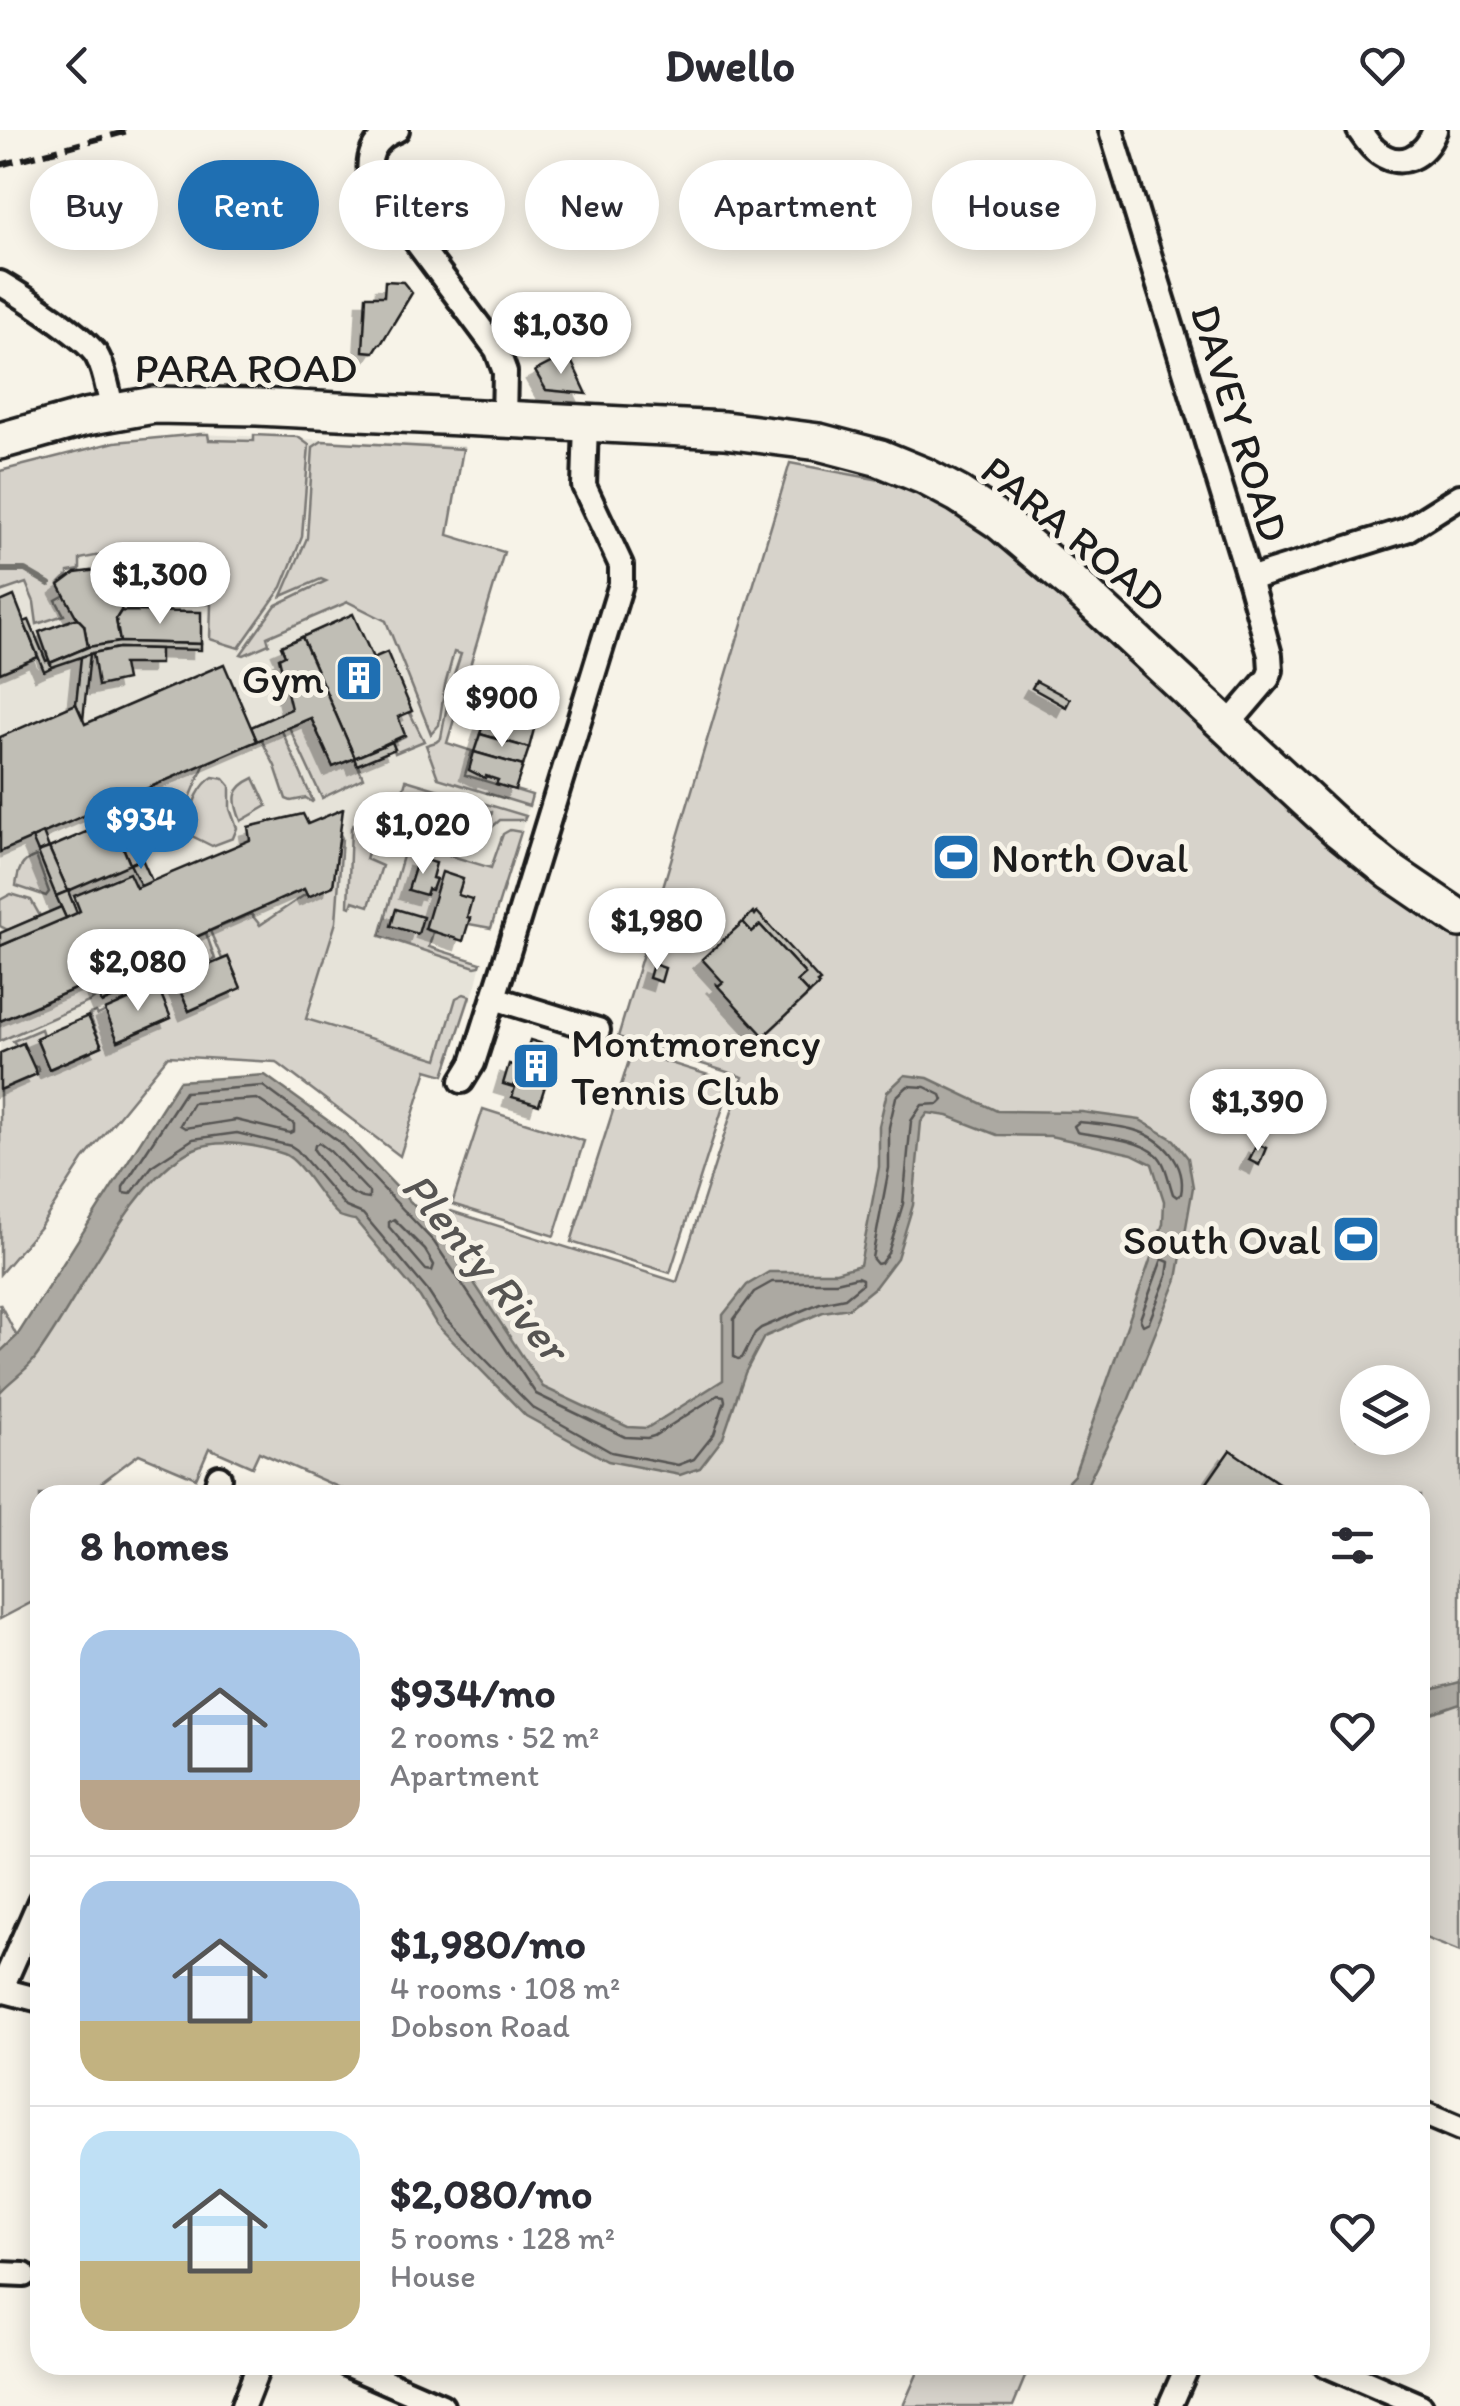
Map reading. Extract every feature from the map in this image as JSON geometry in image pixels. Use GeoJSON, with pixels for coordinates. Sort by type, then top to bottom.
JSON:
{"type":"FeatureCollection","features":[{"type":"Feature","properties":{"kind":"main road","name":"PARA ROAD"},"geometry":{"type":"LineString","coordinates":[[2,438],[154,405],[230,406],[725,430],[867,454],[924,476],[979,507],[1011,531],[1076,586],[1339,830],[1391,872],[1460,919]]}},
{"type":"Feature","properties":{"kind":"street"},"geometry":{"type":"LineString","coordinates":[[397,130],[388,133],[370,154],[371,181],[497,350],[505,372],[504,420]]}},
{"type":"Feature","properties":{"kind":"street","name":"DAVEY ROAD"},"geometry":{"type":"LineString","coordinates":[[1111,130],[1270,655],[1271,670],[1262,686],[1227,726]]}},
{"type":"Feature","properties":{"kind":"street"},"geometry":{"type":"LineString","coordinates":[[1359,130],[1374,149],[1386,158],[1398,160],[1420,153],[1435,130]]}},
{"type":"Feature","properties":{"kind":"street"},"geometry":{"type":"LineString","coordinates":[[0,283],[59,322],[92,350],[100,363],[113,412]]}},
{"type":"Feature","properties":{"kind":"street"},"geometry":{"type":"LineString","coordinates":[[462,1081],[473,1064],[494,998],[622,577],[621,565],[584,486],[586,423]]}},
{"type":"Feature","properties":{"kind":"street"},"geometry":{"type":"LineString","coordinates":[[1249,579],[1406,530],[1460,496]]}},
{"type":"Feature","properties":{"kind":"street"},"geometry":{"type":"LineString","coordinates":[[494,998],[598,1030]]}},
{"type":"Feature","properties":{"kind":"street"},"geometry":{"type":"LineString","coordinates":[[30,1924],[3,1985],[30,1994]]}},
{"type":"Feature","properties":{"kind":"street"},"geometry":{"type":"LineString","coordinates":[[1430,2116],[1460,2129]]}},
{"type":"Feature","properties":{"kind":"street"},"geometry":{"type":"LineString","coordinates":[[242,2406],[255,2375]]}},
{"type":"Feature","properties":{"kind":"street"},"geometry":{"type":"LineString","coordinates":[[371,2375],[442,2406]]}},
{"type":"Feature","properties":{"kind":"street"},"geometry":{"type":"LineString","coordinates":[[1170,2406],[1184,2375]]}},
{"type":"Feature","properties":{"kind":"street"},"geometry":{"type":"LineString","coordinates":[[1349,2375],[1421,2406]]}},
{"type":"Feature","properties":{"kind":"shaded area"},"geometry":{"type":"Polygon","coordinates":[[[200,434],[464,446],[448,535],[504,552],[440,767],[532,795],[507,879],[415,850],[389,935],[481,963],[444,1075],[427,1070],[400,1156],[276,1062],[168,1056],[83,1160],[40,1227],[0,1274],[0,472],[115,442],[200,434]]]}},
{"type":"Feature","properties":{"kind":"shaded area"},"geometry":{"type":"Polygon","coordinates":[[[208,434],[209,440],[254,441],[254,435],[298,437],[309,445],[302,537],[282,587],[239,648],[210,639],[211,604],[133,603],[137,575],[100,555],[80,559],[80,570],[68,572],[59,584],[65,595],[56,600],[64,615],[37,624],[26,583],[0,592],[0,471],[115,442],[208,434]]]}},
{"type":"Feature","properties":{"kind":"shaded area"},"geometry":{"type":"Polygon","coordinates":[[[322,441],[463,449],[448,535],[504,552],[447,743],[472,751],[465,775],[532,795],[529,806],[438,778],[426,745],[441,738],[461,654],[454,652],[439,725],[431,734],[386,621],[348,602],[267,637],[269,644],[241,654],[276,605],[326,581],[321,579],[282,596],[307,538],[313,447],[322,441]]]}},
{"type":"Feature","properties":{"kind":"shaded area"},"geometry":{"type":"Polygon","coordinates":[[[790,463],[896,483],[979,525],[1071,600],[1433,920],[1460,936],[1460,1952],[1430,1940],[1430,1485],[333,1485],[259,1452],[252,1467],[209,1448],[196,1478],[139,1454],[98,1485],[30,1485],[30,1603],[0,1619],[0,1392],[15,1376],[0,1374],[0,1304],[23,1348],[138,1175],[263,1116],[431,1268],[451,1211],[677,1282],[743,1077],[618,1037],[790,463]]]}},
{"type":"Feature","properties":{"kind":"shaded area"},"geometry":{"type":"Polygon","coordinates":[[[409,711],[424,741],[395,753],[392,742],[405,736],[398,717],[409,711]]]}},
{"type":"Feature","properties":{"kind":"shaded area"},"geometry":{"type":"Polygon","coordinates":[[[311,718],[333,767],[355,758],[363,778],[322,798],[289,727],[311,718]]]}},
{"type":"Feature","properties":{"kind":"shaded area"},"geometry":{"type":"Polygon","coordinates":[[[282,731],[312,802],[306,798],[286,799],[261,739],[282,731]]]}},
{"type":"Feature","properties":{"kind":"shaded area"},"geometry":{"type":"Polygon","coordinates":[[[205,763],[175,833],[153,824],[136,793],[205,763]]]}},
{"type":"Feature","properties":{"kind":"shaded area"},"geometry":{"type":"Polygon","coordinates":[[[213,777],[224,779],[230,786],[230,809],[237,828],[233,838],[212,846],[184,830],[198,793],[213,777]]]}},
{"type":"Feature","properties":{"kind":"shaded area"},"geometry":{"type":"Polygon","coordinates":[[[254,778],[267,806],[241,821],[236,795],[241,786],[254,778]]]}},
{"type":"Feature","properties":{"kind":"shaded area"},"geometry":{"type":"Polygon","coordinates":[[[406,780],[526,816],[524,820],[500,820],[489,830],[492,812],[423,791],[418,807],[399,804],[406,780]]]}},
{"type":"Feature","properties":{"kind":"shaded area"},"geometry":{"type":"Polygon","coordinates":[[[382,807],[366,859],[382,866],[369,906],[353,901],[351,907],[351,828],[365,811],[382,807]]]}},
{"type":"Feature","properties":{"kind":"shaded area"},"geometry":{"type":"Polygon","coordinates":[[[420,828],[415,845],[491,868],[503,834],[510,830],[521,832],[491,928],[469,924],[470,918],[458,895],[463,879],[425,929],[433,932],[429,947],[481,963],[480,966],[380,936],[410,832],[420,828]]]}},
{"type":"Feature","properties":{"kind":"shaded area"},"geometry":{"type":"Polygon","coordinates":[[[340,834],[336,922],[306,1019],[438,1059],[456,998],[470,996],[444,1075],[427,1070],[400,1156],[276,1062],[168,1056],[83,1160],[40,1227],[0,1274],[0,1090],[39,1071],[13,1041],[41,1029],[43,1035],[36,1039],[50,1069],[102,1046],[89,1014],[106,1011],[119,1041],[170,1018],[159,989],[176,981],[189,1011],[241,988],[228,957],[222,959],[210,931],[251,914],[260,925],[306,894],[333,886],[340,834]]]}},
{"type":"Feature","properties":{"kind":"shaded area"},"geometry":{"type":"Polygon","coordinates":[[[36,856],[49,892],[46,896],[16,886],[21,867],[36,856]]]}},
{"type":"Feature","properties":{"kind":"shaded area"},"geometry":{"type":"Polygon","coordinates":[[[11,894],[31,900],[40,916],[8,930],[0,926],[0,900],[11,894]]]}},
{"type":"Feature","properties":{"kind":"shaded area"},"geometry":{"type":"Polygon","coordinates":[[[206,933],[215,959],[174,977],[173,973],[190,966],[180,944],[206,933]]]}},
{"type":"Feature","properties":{"kind":"shaded area"},"geometry":{"type":"Polygon","coordinates":[[[172,948],[177,960],[109,989],[103,977],[172,948]]]}},
{"type":"Feature","properties":{"kind":"shaded area"},"geometry":{"type":"Polygon","coordinates":[[[93,981],[99,995],[91,1001],[0,1041],[0,1021],[93,981]]]}},
{"type":"Feature","properties":{"kind":"shaded area"},"geometry":{"type":"Polygon","coordinates":[[[632,1051],[731,1082],[670,1273],[571,1242],[632,1051]]]}},
{"type":"Feature","properties":{"kind":"shaded area"},"geometry":{"type":"Polygon","coordinates":[[[483,1109],[584,1141],[554,1236],[452,1204],[483,1109]]]}},
{"type":"Feature","properties":{"kind":"shaded area"},"geometry":{"type":"Polygon","coordinates":[[[917,2375],[1026,2375],[1013,2406],[903,2406],[917,2375]]]}},
{"type":"Feature","properties":{"kind":"water"},"geometry":{"type":"Polygon","coordinates":[[[265,1075],[345,1133],[443,1236],[543,1387],[628,1427],[647,1428],[723,1380],[723,1315],[747,1285],[769,1272],[836,1272],[860,1265],[879,1167],[879,1126],[887,1092],[905,1075],[928,1078],[997,1111],[1082,1112],[1140,1120],[1174,1140],[1188,1158],[1193,1187],[1177,1279],[1126,1406],[1087,1485],[1064,1485],[1074,1475],[1163,1224],[1164,1201],[1152,1164],[1132,1154],[1050,1136],[997,1135],[948,1116],[928,1113],[921,1122],[913,1205],[897,1258],[875,1287],[849,1308],[823,1312],[764,1337],[745,1373],[723,1438],[700,1468],[680,1475],[608,1461],[526,1416],[437,1325],[420,1297],[355,1220],[333,1210],[291,1158],[239,1144],[194,1149],[148,1186],[106,1244],[33,1361],[0,1392],[0,1352],[17,1336],[179,1081],[265,1075]]]}},
{"type":"Feature","properties":{"kind":"water"},"geometry":{"type":"Polygon","coordinates":[[[1460,1682],[1460,1703],[1430,1714],[1430,1690],[1460,1682]]]}},
{"type":"Feature","properties":{"kind":"building"},"geometry":{"type":"Polygon","coordinates":[[[385,281],[403,282],[412,293],[381,344],[374,352],[363,351],[366,296],[384,296],[385,281]]]}},
{"type":"Feature","properties":{"kind":"building"},"geometry":{"type":"Polygon","coordinates":[[[568,354],[587,394],[546,390],[535,371],[568,354]]]}},
{"type":"Feature","properties":{"kind":"building"},"geometry":{"type":"Polygon","coordinates":[[[113,568],[126,574],[121,611],[116,619],[120,642],[88,647],[84,625],[59,585],[75,573],[113,568]]]}},
{"type":"Feature","properties":{"kind":"building"},"geometry":{"type":"Polygon","coordinates":[[[14,596],[38,657],[0,673],[0,602],[14,596]]]}},
{"type":"Feature","properties":{"kind":"building"},"geometry":{"type":"Polygon","coordinates":[[[121,611],[201,612],[201,644],[120,642],[116,619],[121,611]]]}},
{"type":"Feature","properties":{"kind":"building","name":"Gym"},"geometry":{"type":"Polygon","coordinates":[[[353,614],[373,658],[387,652],[412,711],[398,717],[405,735],[355,758],[302,637],[353,614]]]}},
{"type":"Feature","properties":{"kind":"building"},"geometry":{"type":"Polygon","coordinates":[[[77,618],[84,625],[88,647],[50,663],[39,632],[77,618]]]}},
{"type":"Feature","properties":{"kind":"building"},"geometry":{"type":"Polygon","coordinates":[[[29,620],[52,667],[44,671],[24,622],[29,620]]]}},
{"type":"Feature","properties":{"kind":"building"},"geometry":{"type":"Polygon","coordinates":[[[302,637],[355,758],[333,767],[311,718],[257,741],[251,727],[291,709],[279,658],[285,655],[281,646],[302,637]]]}},
{"type":"Feature","properties":{"kind":"building"},"geometry":{"type":"Polygon","coordinates":[[[120,642],[201,644],[201,650],[119,648],[52,667],[50,663],[88,647],[120,642]]]}},
{"type":"Feature","properties":{"kind":"building"},"geometry":{"type":"Polygon","coordinates":[[[119,648],[160,649],[160,664],[123,664],[126,680],[98,686],[93,653],[119,648]]]}},
{"type":"Feature","properties":{"kind":"building"},"geometry":{"type":"Polygon","coordinates":[[[90,654],[83,720],[76,704],[81,657],[90,654]]]}},
{"type":"Feature","properties":{"kind":"building"},"geometry":{"type":"Polygon","coordinates":[[[224,664],[257,741],[0,852],[0,737],[76,704],[85,724],[224,664]]]}},
{"type":"Feature","properties":{"kind":"building"},"geometry":{"type":"Polygon","coordinates":[[[1036,681],[1070,699],[1066,707],[1032,688],[1036,681]]]}},
{"type":"Feature","properties":{"kind":"building"},"geometry":{"type":"Polygon","coordinates":[[[501,695],[540,706],[534,729],[486,715],[491,697],[500,699],[501,695]]]}},
{"type":"Feature","properties":{"kind":"building"},"geometry":{"type":"Polygon","coordinates":[[[486,715],[534,729],[529,748],[480,734],[486,715]]]}},
{"type":"Feature","properties":{"kind":"building"},"geometry":{"type":"Polygon","coordinates":[[[480,734],[529,748],[523,766],[474,752],[480,734]]]}},
{"type":"Feature","properties":{"kind":"building"},"geometry":{"type":"Polygon","coordinates":[[[392,742],[395,749],[357,765],[354,758],[392,742]]]}},
{"type":"Feature","properties":{"kind":"building"},"geometry":{"type":"Polygon","coordinates":[[[474,752],[523,766],[515,790],[469,770],[474,752]]]}},
{"type":"Feature","properties":{"kind":"building"},"geometry":{"type":"Polygon","coordinates":[[[117,801],[142,859],[130,864],[106,806],[117,801]]]}},
{"type":"Feature","properties":{"kind":"building"},"geometry":{"type":"Polygon","coordinates":[[[343,809],[333,886],[308,897],[304,889],[180,944],[190,966],[102,1003],[93,981],[0,1021],[0,946],[80,911],[74,896],[129,873],[136,888],[250,840],[248,827],[303,814],[308,824],[343,809]],[[172,948],[103,977],[109,989],[177,960],[172,948]]]}},
{"type":"Feature","properties":{"kind":"building"},"geometry":{"type":"Polygon","coordinates":[[[112,821],[130,864],[68,891],[49,848],[112,821]]]}},
{"type":"Feature","properties":{"kind":"building"},"geometry":{"type":"Polygon","coordinates":[[[43,833],[49,848],[38,852],[32,838],[43,833]]]}},
{"type":"Feature","properties":{"kind":"building"},"geometry":{"type":"Polygon","coordinates":[[[49,848],[68,891],[56,896],[38,852],[49,848]]]}},
{"type":"Feature","properties":{"kind":"building"},"geometry":{"type":"Polygon","coordinates":[[[418,858],[436,863],[432,878],[436,879],[426,895],[408,890],[418,858]]]}},
{"type":"Feature","properties":{"kind":"building"},"geometry":{"type":"Polygon","coordinates":[[[142,859],[152,881],[141,886],[130,864],[142,859]]]}},
{"type":"Feature","properties":{"kind":"building"},"geometry":{"type":"Polygon","coordinates":[[[442,872],[463,879],[458,895],[472,899],[463,941],[425,929],[442,872]]]}},
{"type":"Feature","properties":{"kind":"building"},"geometry":{"type":"Polygon","coordinates":[[[68,891],[77,913],[66,918],[56,896],[68,891]]]}},
{"type":"Feature","properties":{"kind":"building"},"geometry":{"type":"Polygon","coordinates":[[[61,907],[66,918],[0,946],[0,933],[61,907]]]}},
{"type":"Feature","properties":{"kind":"building"},"geometry":{"type":"Polygon","coordinates":[[[396,909],[423,917],[418,934],[391,926],[396,909]]]}},
{"type":"Feature","properties":{"kind":"building"},"geometry":{"type":"Polygon","coordinates":[[[753,912],[820,981],[809,994],[797,981],[805,974],[760,925],[752,932],[743,922],[753,912]]]}},
{"type":"Feature","properties":{"kind":"building"},"geometry":{"type":"Polygon","coordinates":[[[743,922],[752,932],[760,925],[805,974],[797,981],[809,994],[764,1036],[715,983],[718,986],[723,982],[702,959],[743,922]]]}},
{"type":"Feature","properties":{"kind":"building"},"geometry":{"type":"Polygon","coordinates":[[[228,957],[241,988],[189,1011],[175,979],[228,957]]]}},
{"type":"Feature","properties":{"kind":"building"},"geometry":{"type":"Polygon","coordinates":[[[653,964],[665,968],[661,982],[649,978],[653,964]]]}},
{"type":"Feature","properties":{"kind":"building"},"geometry":{"type":"Polygon","coordinates":[[[158,987],[171,1018],[118,1041],[105,1010],[158,987]]]}},
{"type":"Feature","properties":{"kind":"building"},"geometry":{"type":"Polygon","coordinates":[[[88,1016],[102,1046],[49,1069],[36,1038],[88,1016]]]}},
{"type":"Feature","properties":{"kind":"building","name":"Montmorency Tennis Club"},"geometry":{"type":"Polygon","coordinates":[[[530,1040],[557,1048],[539,1105],[512,1097],[530,1040]]]}},
{"type":"Feature","properties":{"kind":"building"},"geometry":{"type":"Polygon","coordinates":[[[23,1043],[37,1074],[0,1090],[0,1053],[23,1043]]]}},
{"type":"Feature","properties":{"kind":"building"},"geometry":{"type":"Polygon","coordinates":[[[509,1064],[519,1067],[513,1087],[503,1084],[509,1064]]]}},
{"type":"Feature","properties":{"kind":"building"},"geometry":{"type":"Polygon","coordinates":[[[1257,1144],[1266,1148],[1259,1165],[1249,1160],[1257,1144]]]}},
{"type":"Feature","properties":{"kind":"building"},"geometry":{"type":"Polygon","coordinates":[[[1230,1450],[1281,1485],[1206,1485],[1230,1450]]]}},
{"type":"Feature","properties":{"kind":"waterway"},"geometry":{"type":"LineString","coordinates":[[0,570],[25,570],[49,584]]}},
{"type":"Feature","properties":{"kind":"railway"},"geometry":{"type":"LineString","coordinates":[[0,165],[132,130]]}},
{"type":"Feature","properties":{"kind":"place","name":"Gym"},"geometry":{"type":"Point","coordinates":[359,678]}},
{"type":"Feature","properties":{"kind":"place","name":"North Oval"},"geometry":{"type":"Point","coordinates":[956,857]}},
{"type":"Feature","properties":{"kind":"place","name":"Montmorency Tennis Club"},"geometry":{"type":"Point","coordinates":[536,1066]}},
{"type":"Feature","properties":{"kind":"place","name":"South Oval"},"geometry":{"type":"Point","coordinates":[1356,1239]}},
{"type":"Feature","properties":{"kind":"water label","name":"Plenty River"},"geometry":{"type":"Point","coordinates":[486,1266]}}]}
